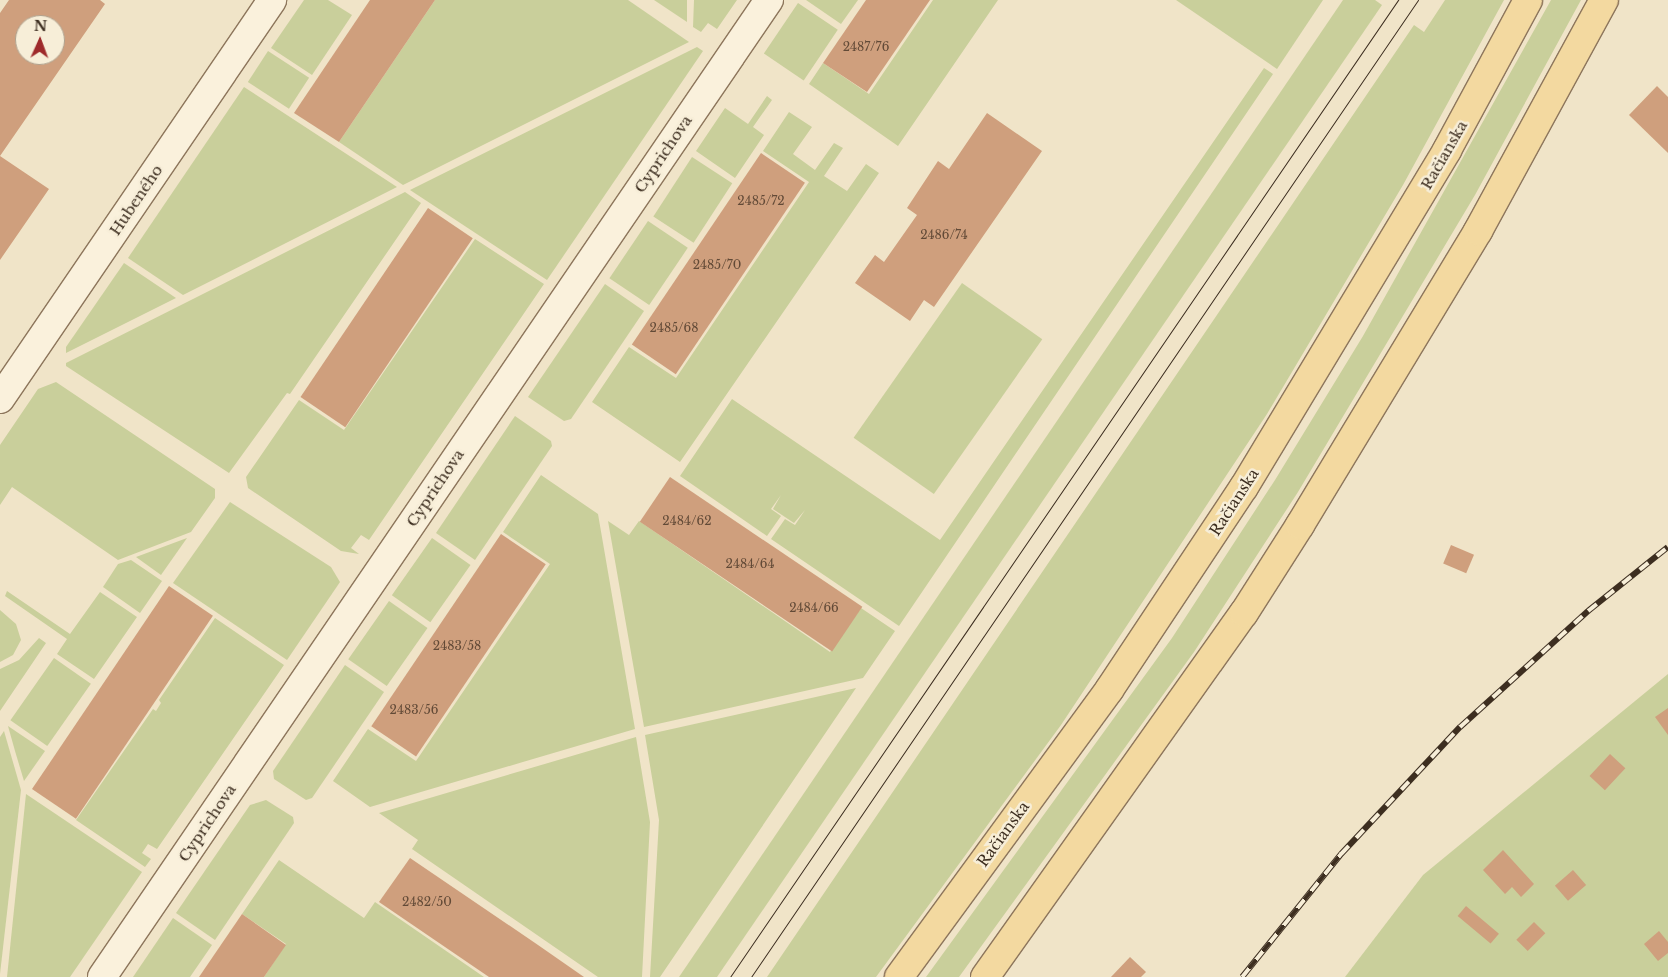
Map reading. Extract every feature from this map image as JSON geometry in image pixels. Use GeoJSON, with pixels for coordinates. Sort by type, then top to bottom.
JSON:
{"type":"FeatureCollection","features":[{"type":"Feature","properties":{"kind":"main road","name":"Račianska"},"geometry":{"type":"LineString","coordinates":[[899,977],[1114,683],[1244,487],[1442,158],[1528,0]]}},
{"type":"Feature","properties":{"kind":"main road"},"geometry":{"type":"LineString","coordinates":[[984,977],[1143,757],[1300,526],[1478,231],[1604,0]]}},
{"type":"Feature","properties":{"kind":"street","name":"Hubeného"},"geometry":{"type":"LineString","coordinates":[[0,400],[272,0]]}},
{"type":"Feature","properties":{"kind":"street","name":"Cyprichova"},"geometry":{"type":"LineString","coordinates":[[102,977],[768,0]]}},
{"type":"Feature","properties":{"kind":"green space"},"geometry":{"type":"Polygon","coordinates":[[[304,0],[328,0],[352,15],[312,75],[271,48],[304,0]]]}},
{"type":"Feature","properties":{"kind":"green space"},"geometry":{"type":"Polygon","coordinates":[[[435,0],[628,0],[689,42],[403,185],[339,142],[435,0]]]}},
{"type":"Feature","properties":{"kind":"green space"},"geometry":{"type":"Polygon","coordinates":[[[654,0],[687,0],[687,22],[654,0]]]}},
{"type":"Feature","properties":{"kind":"green space"},"geometry":{"type":"Polygon","coordinates":[[[694,0],[737,0],[717,29],[708,23],[701,32],[693,27],[694,0]]]}},
{"type":"Feature","properties":{"kind":"green space"},"geometry":{"type":"Polygon","coordinates":[[[806,0],[858,0],[841,24],[806,0]]]}},
{"type":"Feature","properties":{"kind":"green space"},"geometry":{"type":"Polygon","coordinates":[[[933,0],[998,0],[898,146],[809,84],[823,63],[869,94],[933,0]]]}},
{"type":"Feature","properties":{"kind":"green space"},"geometry":{"type":"Polygon","coordinates":[[[1176,0],[1323,0],[1277,69],[1176,0]]]}},
{"type":"Feature","properties":{"kind":"green space"},"geometry":{"type":"Polygon","coordinates":[[[1343,0],[1375,0],[1382,5],[717,977],[679,977],[1343,0]]]}},
{"type":"Feature","properties":{"kind":"green space"},"geometry":{"type":"Polygon","coordinates":[[[1445,0],[1504,0],[1403,185],[1267,414],[1061,725],[876,977],[767,977],[1414,25],[1424,32],[1445,0]]]}},
{"type":"Feature","properties":{"kind":"green space"},"geometry":{"type":"Polygon","coordinates":[[[1551,0],[1581,0],[1475,195],[1298,492],[1194,652],[959,977],[926,977],[1172,638],[1275,480],[1363,336],[1551,0]]]}},
{"type":"Feature","properties":{"kind":"green space"},"geometry":{"type":"Polygon","coordinates":[[[798,3],[838,30],[804,80],[764,54],[798,3]]]}},
{"type":"Feature","properties":{"kind":"green space"},"geometry":{"type":"Polygon","coordinates":[[[697,47],[703,51],[547,280],[410,190],[697,47]]]}},
{"type":"Feature","properties":{"kind":"green space"},"geometry":{"type":"Polygon","coordinates":[[[268,51],[309,78],[289,109],[248,82],[268,51]]]}},
{"type":"Feature","properties":{"kind":"green space"},"geometry":{"type":"Polygon","coordinates":[[[1264,68],[1273,74],[899,626],[771,539],[785,519],[795,525],[805,510],[794,523],[773,509],[781,495],[771,509],[781,516],[767,536],[680,476],[732,399],[940,540],[1264,68]]]}},
{"type":"Feature","properties":{"kind":"green space"},"geometry":{"type":"Polygon","coordinates":[[[244,87],[397,187],[183,295],[128,258],[244,87]]]}},
{"type":"Feature","properties":{"kind":"green space"},"geometry":{"type":"Polygon","coordinates":[[[767,96],[772,100],[753,127],[764,135],[735,178],[696,151],[725,108],[748,124],[767,96]]]}},
{"type":"Feature","properties":{"kind":"green space"},"geometry":{"type":"Polygon","coordinates":[[[789,112],[812,127],[793,154],[815,170],[834,143],[843,148],[824,176],[847,191],[866,164],[879,173],[680,462],[592,402],[629,347],[676,378],[809,182],[763,151],[789,112]]]}},
{"type":"Feature","properties":{"kind":"green space"},"geometry":{"type":"Polygon","coordinates":[[[692,157],[732,183],[694,243],[653,217],[692,157]]]}},
{"type":"Feature","properties":{"kind":"green space"},"geometry":{"type":"Polygon","coordinates":[[[405,192],[421,203],[290,394],[287,393],[229,473],[66,366],[66,363],[405,192]]]}},
{"type":"Feature","properties":{"kind":"green space"},"geometry":{"type":"Polygon","coordinates":[[[648,221],[688,248],[649,305],[609,278],[648,221]]]}},
{"type":"Feature","properties":{"kind":"green space"},"geometry":{"type":"Polygon","coordinates":[[[475,239],[544,284],[369,540],[361,535],[351,548],[359,554],[341,551],[248,488],[246,477],[299,400],[344,430],[475,239]]]}},
{"type":"Feature","properties":{"kind":"green space"},"geometry":{"type":"Polygon","coordinates":[[[124,263],[176,298],[66,353],[66,347],[124,263]]]}},
{"type":"Feature","properties":{"kind":"green space"},"geometry":{"type":"Polygon","coordinates":[[[962,283],[1042,339],[934,494],[854,438],[962,283]]]}},
{"type":"Feature","properties":{"kind":"green space"},"geometry":{"type":"Polygon","coordinates":[[[605,284],[644,311],[571,419],[564,421],[528,397],[605,284]]]}},
{"type":"Feature","properties":{"kind":"green space"},"geometry":{"type":"Polygon","coordinates":[[[56,382],[215,489],[215,498],[191,532],[118,560],[12,487],[0,505],[0,445],[38,389],[56,382]]]}},
{"type":"Feature","properties":{"kind":"green space"},"geometry":{"type":"Polygon","coordinates":[[[515,416],[551,441],[552,446],[475,560],[436,533],[515,416]]]}},
{"type":"Feature","properties":{"kind":"green space"},"geometry":{"type":"Polygon","coordinates":[[[541,475],[598,514],[635,729],[370,807],[333,781],[368,729],[416,761],[550,564],[503,532],[541,475]]]}},
{"type":"Feature","properties":{"kind":"green space"},"geometry":{"type":"Polygon","coordinates":[[[230,502],[331,567],[340,582],[287,660],[173,583],[230,502]]]}},
{"type":"Feature","properties":{"kind":"green space"},"geometry":{"type":"Polygon","coordinates":[[[608,521],[629,535],[639,521],[830,652],[861,608],[895,631],[863,678],[644,727],[608,521]]]}},
{"type":"Feature","properties":{"kind":"green space"},"geometry":{"type":"Polygon","coordinates":[[[187,538],[161,575],[136,557],[187,538]]]}},
{"type":"Feature","properties":{"kind":"green space"},"geometry":{"type":"Polygon","coordinates":[[[432,538],[471,565],[430,622],[392,595],[432,538]]]}},
{"type":"Feature","properties":{"kind":"green space"},"geometry":{"type":"Polygon","coordinates":[[[131,560],[162,581],[140,613],[103,587],[118,564],[131,560]]]}},
{"type":"Feature","properties":{"kind":"green space"},"geometry":{"type":"Polygon","coordinates":[[[7,591],[70,634],[100,592],[137,617],[94,679],[57,654],[67,639],[5,596],[7,591]]]}},
{"type":"Feature","properties":{"kind":"green space"},"geometry":{"type":"Polygon","coordinates":[[[389,601],[428,628],[387,686],[348,659],[389,601]]]}},
{"type":"Feature","properties":{"kind":"green space"},"geometry":{"type":"Polygon","coordinates":[[[0,610],[16,624],[21,640],[13,655],[0,662],[0,610]]]}},
{"type":"Feature","properties":{"kind":"green space"},"geometry":{"type":"Polygon","coordinates":[[[215,618],[284,665],[157,849],[148,844],[142,853],[151,859],[145,867],[76,820],[153,709],[156,711],[161,703],[159,700],[215,618]]]}},
{"type":"Feature","properties":{"kind":"green space"},"geometry":{"type":"Polygon","coordinates":[[[39,638],[46,643],[0,711],[0,669],[19,660],[39,638]]]}},
{"type":"Feature","properties":{"kind":"green space"},"geometry":{"type":"Polygon","coordinates":[[[54,658],[91,684],[47,746],[10,720],[54,658]]]}},
{"type":"Feature","properties":{"kind":"green space"},"geometry":{"type":"Polygon","coordinates":[[[345,665],[384,692],[312,798],[306,800],[274,779],[273,771],[345,665]]]}},
{"type":"Feature","properties":{"kind":"green space"},"geometry":{"type":"Polygon","coordinates":[[[1668,674],[1668,977],[1345,977],[1423,875],[1668,674]]]}},
{"type":"Feature","properties":{"kind":"green space"},"geometry":{"type":"Polygon","coordinates":[[[856,688],[660,977],[650,977],[659,820],[645,735],[856,688]]]}},
{"type":"Feature","properties":{"kind":"green space"},"geometry":{"type":"Polygon","coordinates":[[[8,726],[45,751],[24,781],[15,751],[8,726]]]}},
{"type":"Feature","properties":{"kind":"green space"},"geometry":{"type":"Polygon","coordinates":[[[4,731],[21,790],[0,974],[0,737],[4,731]]]}},
{"type":"Feature","properties":{"kind":"green space"},"geometry":{"type":"Polygon","coordinates":[[[636,737],[650,822],[642,977],[598,977],[412,849],[418,840],[379,813],[636,737]]]}},
{"type":"Feature","properties":{"kind":"green space"},"geometry":{"type":"Polygon","coordinates":[[[26,794],[142,872],[70,977],[7,977],[26,794]]]}},
{"type":"Feature","properties":{"kind":"green space"},"geometry":{"type":"Polygon","coordinates":[[[266,800],[293,817],[294,823],[215,940],[176,913],[250,805],[266,800]]]}},
{"type":"Feature","properties":{"kind":"green space"},"geometry":{"type":"Polygon","coordinates":[[[279,860],[364,918],[375,902],[484,977],[264,977],[286,944],[242,914],[279,860]]]}},
{"type":"Feature","properties":{"kind":"green space"},"geometry":{"type":"Polygon","coordinates":[[[173,918],[212,945],[190,977],[133,977],[173,918]]]}},
{"type":"Feature","properties":{"kind":"building"},"geometry":{"type":"Polygon","coordinates":[[[9,0],[100,0],[105,4],[65,62],[65,15],[15,15],[15,65],[63,65],[0,156],[0,13],[9,0]]]}},
{"type":"Feature","properties":{"kind":"building"},"geometry":{"type":"Polygon","coordinates":[[[370,0],[435,0],[339,142],[294,113],[370,0]]]}},
{"type":"Feature","properties":{"kind":"building"},"geometry":{"type":"Polygon","coordinates":[[[866,0],[930,0],[867,92],[823,63],[866,0]]]}},
{"type":"Feature","properties":{"kind":"building"},"geometry":{"type":"Polygon","coordinates":[[[1657,86],[1668,97],[1668,153],[1629,115],[1657,86]]]}},
{"type":"Feature","properties":{"kind":"building"},"geometry":{"type":"Polygon","coordinates":[[[987,113],[1042,151],[934,307],[924,300],[910,321],[855,283],[875,255],[884,262],[917,215],[907,208],[938,161],[949,169],[987,113]]]}},
{"type":"Feature","properties":{"kind":"building"},"geometry":{"type":"Polygon","coordinates":[[[761,153],[805,183],[676,374],[632,345],[761,153]]]}},
{"type":"Feature","properties":{"kind":"building"},"geometry":{"type":"Polygon","coordinates":[[[0,156],[49,189],[0,260],[0,156]]]}},
{"type":"Feature","properties":{"kind":"building"},"geometry":{"type":"Polygon","coordinates":[[[428,208],[473,238],[345,427],[301,397],[428,208]]]}},
{"type":"Feature","properties":{"kind":"building"},"geometry":{"type":"Polygon","coordinates":[[[670,477],[862,607],[832,652],[640,522],[670,477]]]}},
{"type":"Feature","properties":{"kind":"building"},"geometry":{"type":"Polygon","coordinates":[[[501,534],[546,564],[416,757],[371,726],[501,534]]]}},
{"type":"Feature","properties":{"kind":"building"},"geometry":{"type":"Polygon","coordinates":[[[1451,545],[1474,555],[1466,573],[1443,563],[1451,545]]]}},
{"type":"Feature","properties":{"kind":"building"},"geometry":{"type":"Polygon","coordinates":[[[169,586],[213,616],[76,819],[32,789],[169,586]]]}},
{"type":"Feature","properties":{"kind":"building"},"geometry":{"type":"Polygon","coordinates":[[[1668,708],[1668,735],[1655,717],[1668,708]]]}},
{"type":"Feature","properties":{"kind":"building"},"geometry":{"type":"Polygon","coordinates":[[[1610,754],[1625,768],[1605,790],[1590,776],[1610,754]]]}},
{"type":"Feature","properties":{"kind":"building"},"geometry":{"type":"Polygon","coordinates":[[[1503,850],[1534,884],[1521,897],[1512,887],[1505,894],[1483,870],[1503,850]]]}},
{"type":"Feature","properties":{"kind":"building"},"geometry":{"type":"Polygon","coordinates":[[[410,858],[584,977],[489,977],[379,902],[410,858]]]}},
{"type":"Feature","properties":{"kind":"building"},"geometry":{"type":"Polygon","coordinates":[[[1573,870],[1586,885],[1568,901],[1555,886],[1573,870]]]}},
{"type":"Feature","properties":{"kind":"building"},"geometry":{"type":"Polygon","coordinates":[[[1466,906],[1499,934],[1491,944],[1458,916],[1466,906]]]}},
{"type":"Feature","properties":{"kind":"building"},"geometry":{"type":"Polygon","coordinates":[[[242,914],[286,945],[264,977],[199,977],[242,914]]]}},
{"type":"Feature","properties":{"kind":"building"},"geometry":{"type":"Polygon","coordinates":[[[1534,922],[1545,933],[1528,951],[1516,940],[1534,922]]]}},
{"type":"Feature","properties":{"kind":"building"},"geometry":{"type":"Polygon","coordinates":[[[1659,931],[1668,942],[1668,953],[1658,961],[1644,944],[1659,931]]]}},
{"type":"Feature","properties":{"kind":"building"},"geometry":{"type":"Polygon","coordinates":[[[1130,957],[1146,972],[1141,977],[1111,977],[1130,957]]]}},
{"type":"Feature","properties":{"kind":"tram line"},"geometry":{"type":"LineString","coordinates":[[730,977],[1398,0]]}},
{"type":"Feature","properties":{"kind":"tram line"},"geometry":{"type":"LineString","coordinates":[[751,977],[1418,0]]}},
{"type":"Feature","properties":{"kind":"railway"},"geometry":{"type":"LineString","coordinates":[[1242,977],[1341,854],[1460,727],[1588,611],[1668,547]]}}]}
